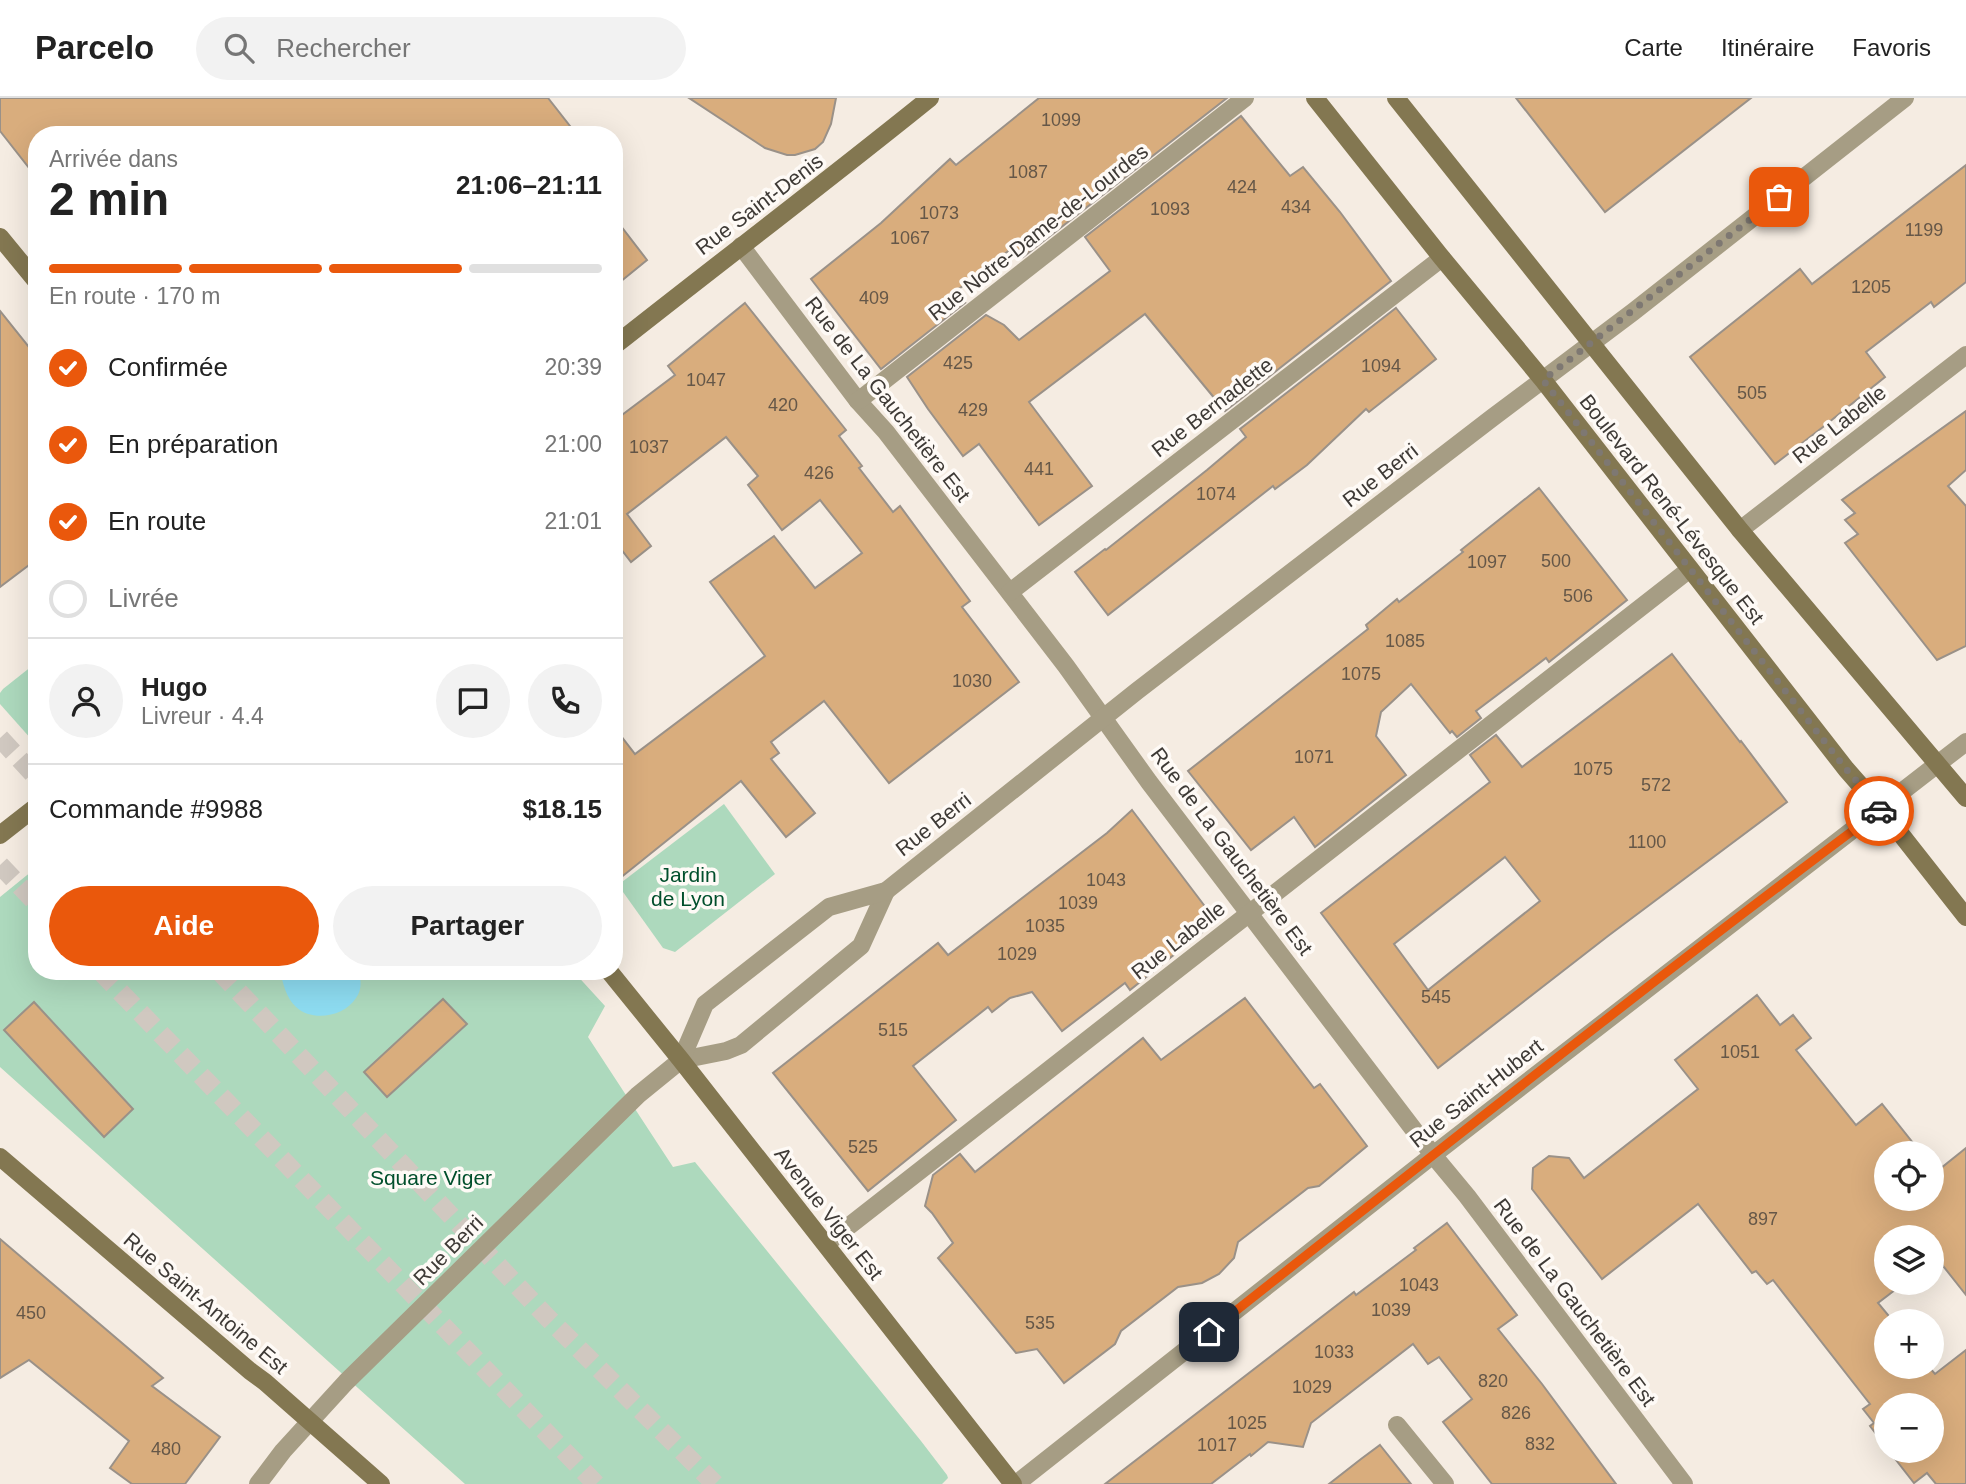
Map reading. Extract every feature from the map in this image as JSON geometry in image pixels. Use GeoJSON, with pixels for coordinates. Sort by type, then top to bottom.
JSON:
{"type":"FeatureCollection","features":[{"type":"Feature","properties":{"kind":"main road","name":"Rue Saint-Denis"},"geometry":{"type":"LineString","coordinates":[[623,339],[930,98]]}},
{"type":"Feature","properties":{"kind":"main road","name":"Boulevard René-Lévesque Est"},"geometry":{"type":"LineString","coordinates":[[1315,98],[1543,380],[1846,769],[1966,917]]}},
{"type":"Feature","properties":{"kind":"main road","name":"Boulevard René-Lévesque Est"},"geometry":{"type":"LineString","coordinates":[[1396,98],[1740,530],[1966,798]]}},
{"type":"Feature","properties":{"kind":"main road"},"geometry":{"type":"LineString","coordinates":[[0,237],[28,271]]}},
{"type":"Feature","properties":{"kind":"main road"},"geometry":{"type":"LineString","coordinates":[[0,835],[28,813]]}},
{"type":"Feature","properties":{"kind":"main road","name":"Avenue Viger Est"},"geometry":{"type":"LineString","coordinates":[[616,980],[1014,1484]]}},
{"type":"Feature","properties":{"kind":"main road","name":"Rue Saint-Antoine Est"},"geometry":{"type":"LineString","coordinates":[[0,1157],[381,1484]]}},
{"type":"Feature","properties":{"kind":"street","name":"Rue Notre-Dame-de-Lourdes"},"geometry":{"type":"LineString","coordinates":[[858,401],[1245,98]]}},
{"type":"Feature","properties":{"kind":"street","name":"Rue Berri"},"geometry":{"type":"LineString","coordinates":[[258,1484],[346,1382],[638,1095],[681,1060],[705,1004],[830,907],[886,891],[1104,718],[1592,343],[1905,98]]}},
{"type":"Feature","properties":{"kind":"street","name":"Rue de La Gauchetière Est"},"geometry":{"type":"LineString","coordinates":[[741,246],[858,401],[886,432],[1010,592],[1149,782],[1684,1484]]}},
{"type":"Feature","properties":{"kind":"street","name":"Rue Bernadette"},"geometry":{"type":"LineString","coordinates":[[1010,592],[1442,258]]}},
{"type":"Feature","properties":{"kind":"street","name":"Rue Labelle"},"geometry":{"type":"LineString","coordinates":[[1740,530],[1966,355]]}},
{"type":"Feature","properties":{"kind":"street","name":"Rue Labelle"},"geometry":{"type":"LineString","coordinates":[[826,1244],[1690,569]]}},
{"type":"Feature","properties":{"kind":"street","name":"Rue Saint-Hubert"},"geometry":{"type":"LineString","coordinates":[[1014,1484],[1966,742]]}},
{"type":"Feature","properties":{"kind":"street","name":"Rue Berri"},"geometry":{"type":"LineString","coordinates":[[681,1060],[726,1051],[741,1045],[861,946],[886,891]]}},
{"type":"Feature","properties":{"kind":"street"},"geometry":{"type":"LineString","coordinates":[[1397,1425],[1445,1484]]}},
{"type":"Feature","properties":{"kind":"green space"},"geometry":{"type":"Polygon","coordinates":[[[28,669],[28,736],[0,704],[0,693],[28,669]]]}},
{"type":"Feature","properties":{"kind":"green space","name":"Jardin de Lyon"},"geometry":{"type":"Polygon","coordinates":[[[724,804],[775,874],[675,952],[663,948],[623,892],[623,881],[724,804]]]}},
{"type":"Feature","properties":{"kind":"green space","name":"Square Viger"},"geometry":{"type":"Polygon","coordinates":[[[28,874],[28,980],[581,980],[605,1006],[588,1037],[673,1167],[695,1162],[948,1478],[942,1484],[465,1484],[0,1067],[0,897],[28,874]]]}},
{"type":"Feature","properties":{"kind":"water"},"geometry":{"type":"Polygon","coordinates":[[[282,980],[361,982],[358,995],[344,1010],[319,1016],[310,1015],[296,1007],[285,990],[282,980]]]}},
{"type":"Feature","properties":{"kind":"building"},"geometry":{"type":"Polygon","coordinates":[[[0,98],[548,98],[570,126],[28,126],[28,167],[0,131],[0,98]]]}},
{"type":"Feature","properties":{"kind":"building"},"geometry":{"type":"Polygon","coordinates":[[[689,98],[836,98],[831,124],[823,142],[815,149],[787,155],[765,148],[689,98]]]}},
{"type":"Feature","properties":{"kind":"building"},"geometry":{"type":"Polygon","coordinates":[[[1039,98],[1227,98],[1023,257],[1015,246],[951,295],[965,303],[881,369],[811,279],[881,223],[950,159],[956,165],[1039,98]]]}},
{"type":"Feature","properties":{"kind":"building"},"geometry":{"type":"Polygon","coordinates":[[[1516,98],[1751,98],[1605,212],[1516,98]]]}},
{"type":"Feature","properties":{"kind":"building"},"geometry":{"type":"Polygon","coordinates":[[[1241,116],[1290,176],[1303,167],[1391,281],[1225,411],[1145,314],[1029,402],[1092,486],[1039,525],[979,444],[963,456],[907,377],[986,315],[1004,325],[1019,340],[1110,271],[1085,237],[1241,116]]]}},
{"type":"Feature","properties":{"kind":"building"},"geometry":{"type":"Polygon","coordinates":[[[1966,165],[1966,282],[1934,307],[1931,302],[1866,352],[1885,377],[1775,464],[1690,357],[1800,269],[1812,284],[1966,165]]]}},
{"type":"Feature","properties":{"kind":"building"},"geometry":{"type":"Polygon","coordinates":[[[623,229],[647,260],[623,280],[623,229]]]}},
{"type":"Feature","properties":{"kind":"building"},"geometry":{"type":"Polygon","coordinates":[[[745,303],[846,430],[839,436],[862,466],[859,468],[893,512],[900,506],[970,601],[962,607],[1019,682],[889,783],[824,701],[771,742],[779,753],[771,759],[815,813],[786,837],[741,781],[623,876],[623,739],[635,754],[765,656],[710,582],[774,536],[815,588],[862,553],[820,500],[782,530],[748,485],[758,476],[726,437],[627,514],[651,546],[631,562],[623,552],[623,414],[675,375],[668,366],[745,303]]]}},
{"type":"Feature","properties":{"kind":"building"},"geometry":{"type":"Polygon","coordinates":[[[1396,308],[1436,359],[1369,412],[1366,409],[1307,465],[1275,489],[1273,486],[1108,615],[1075,572],[1246,437],[1240,429],[1396,308]]]}},
{"type":"Feature","properties":{"kind":"building"},"geometry":{"type":"Polygon","coordinates":[[[0,311],[28,346],[28,566],[0,587],[0,311]]]}},
{"type":"Feature","properties":{"kind":"building"},"geometry":{"type":"Polygon","coordinates":[[[1966,411],[1966,470],[1948,486],[1966,506],[1966,646],[1937,660],[1845,543],[1858,534],[1845,520],[1855,513],[1842,500],[1966,411]]]}},
{"type":"Feature","properties":{"kind":"building"},"geometry":{"type":"Polygon","coordinates":[[[1539,488],[1627,600],[1549,662],[1546,658],[1476,711],[1481,718],[1457,737],[1452,731],[1450,733],[1411,684],[1381,712],[1376,736],[1406,775],[1315,847],[1294,817],[1251,850],[1188,771],[1368,629],[1366,625],[1397,599],[1399,602],[1463,552],[1461,550],[1539,488]]]}},
{"type":"Feature","properties":{"kind":"building"},"geometry":{"type":"Polygon","coordinates":[[[1672,654],[1787,802],[1438,1068],[1321,913],[1490,782],[1470,755],[1496,735],[1522,767],[1672,654]],[[1505,857],[1394,944],[1428,990],[1540,901],[1505,857]]]}},
{"type":"Feature","properties":{"kind":"building"},"geometry":{"type":"Polygon","coordinates":[[[1132,810],[1216,921],[1130,990],[1125,983],[1062,1031],[1032,992],[1010,998],[992,1012],[988,1007],[913,1066],[956,1120],[868,1191],[773,1073],[938,943],[948,955],[1107,833],[1132,810]]]}},
{"type":"Feature","properties":{"kind":"building"},"geometry":{"type":"Polygon","coordinates":[[[1757,995],[1780,1025],[1793,1015],[1811,1038],[1796,1050],[1856,1125],[1882,1104],[1911,1141],[1874,1141],[1874,1211],[1944,1211],[1944,1166],[1966,1148],[1966,1295],[1944,1267],[1944,1225],[1874,1225],[1874,1295],[1888,1295],[1878,1303],[1883,1309],[1874,1309],[1874,1379],[1944,1379],[1944,1367],[1966,1350],[1966,1484],[1936,1484],[1927,1473],[1914,1483],[1898,1463],[1944,1463],[1944,1393],[1874,1393],[1874,1423],[1863,1409],[1870,1404],[1773,1280],[1767,1284],[1756,1271],[1752,1273],[1698,1204],[1602,1279],[1532,1189],[1533,1168],[1549,1156],[1569,1158],[1584,1178],[1698,1089],[1675,1060],[1757,995]]]}},
{"type":"Feature","properties":{"kind":"building"},"geometry":{"type":"Polygon","coordinates":[[[1245,998],[1314,1088],[1320,1084],[1367,1146],[1319,1186],[1308,1188],[1238,1242],[1234,1258],[1219,1274],[1202,1283],[1178,1287],[1121,1331],[1115,1344],[1064,1383],[1037,1349],[1016,1353],[938,1258],[953,1243],[925,1206],[933,1175],[960,1154],[975,1172],[1143,1038],[1161,1060],[1245,998]]]}},
{"type":"Feature","properties":{"kind":"building"},"geometry":{"type":"Polygon","coordinates":[[[443,999],[467,1024],[387,1097],[364,1072],[443,999]]]}},
{"type":"Feature","properties":{"kind":"building"},"geometry":{"type":"Polygon","coordinates":[[[34,1002],[133,1109],[104,1137],[4,1030],[34,1002]]]}},
{"type":"Feature","properties":{"kind":"building"},"geometry":{"type":"Polygon","coordinates":[[[1447,1223],[1517,1315],[1498,1329],[1616,1484],[1492,1484],[1443,1422],[1472,1399],[1439,1357],[1428,1364],[1413,1344],[1311,1423],[1303,1447],[1268,1442],[1211,1484],[1105,1484],[1354,1292],[1356,1295],[1416,1250],[1414,1248],[1447,1223]]]}},
{"type":"Feature","properties":{"kind":"building"},"geometry":{"type":"Polygon","coordinates":[[[0,1239],[163,1378],[152,1386],[220,1437],[185,1484],[132,1484],[110,1468],[129,1441],[29,1360],[0,1378],[0,1239]]]}},
{"type":"Feature","properties":{"kind":"building"},"geometry":{"type":"Polygon","coordinates":[[[1380,1445],[1411,1484],[1329,1484],[1361,1459],[1380,1445]]]}},
{"type":"Feature","properties":{"kind":"tunnel"},"geometry":{"type":"LineString","coordinates":[[0,738],[28,768]]}},
{"type":"Feature","properties":{"kind":"tunnel"},"geometry":{"type":"LineString","coordinates":[[0,865],[28,895]]}},
{"type":"Feature","properties":{"kind":"tunnel"},"geometry":{"type":"LineString","coordinates":[[109,980],[596,1484]]}},
{"type":"Feature","properties":{"kind":"tunnel"},"geometry":{"type":"LineString","coordinates":[[228,980],[547,1317],[715,1484]]}},
{"type":"Feature","properties":{"kind":"way so far"},"geometry":{"type":"LineString","coordinates":[[1779,197],[1543,380],[1846,769],[1881,809],[1879,811]]}},
{"type":"Feature","properties":{"kind":"route"},"geometry":{"type":"LineString","coordinates":[[1209,1332],[1433,1155],[1879,811]]}}]}
